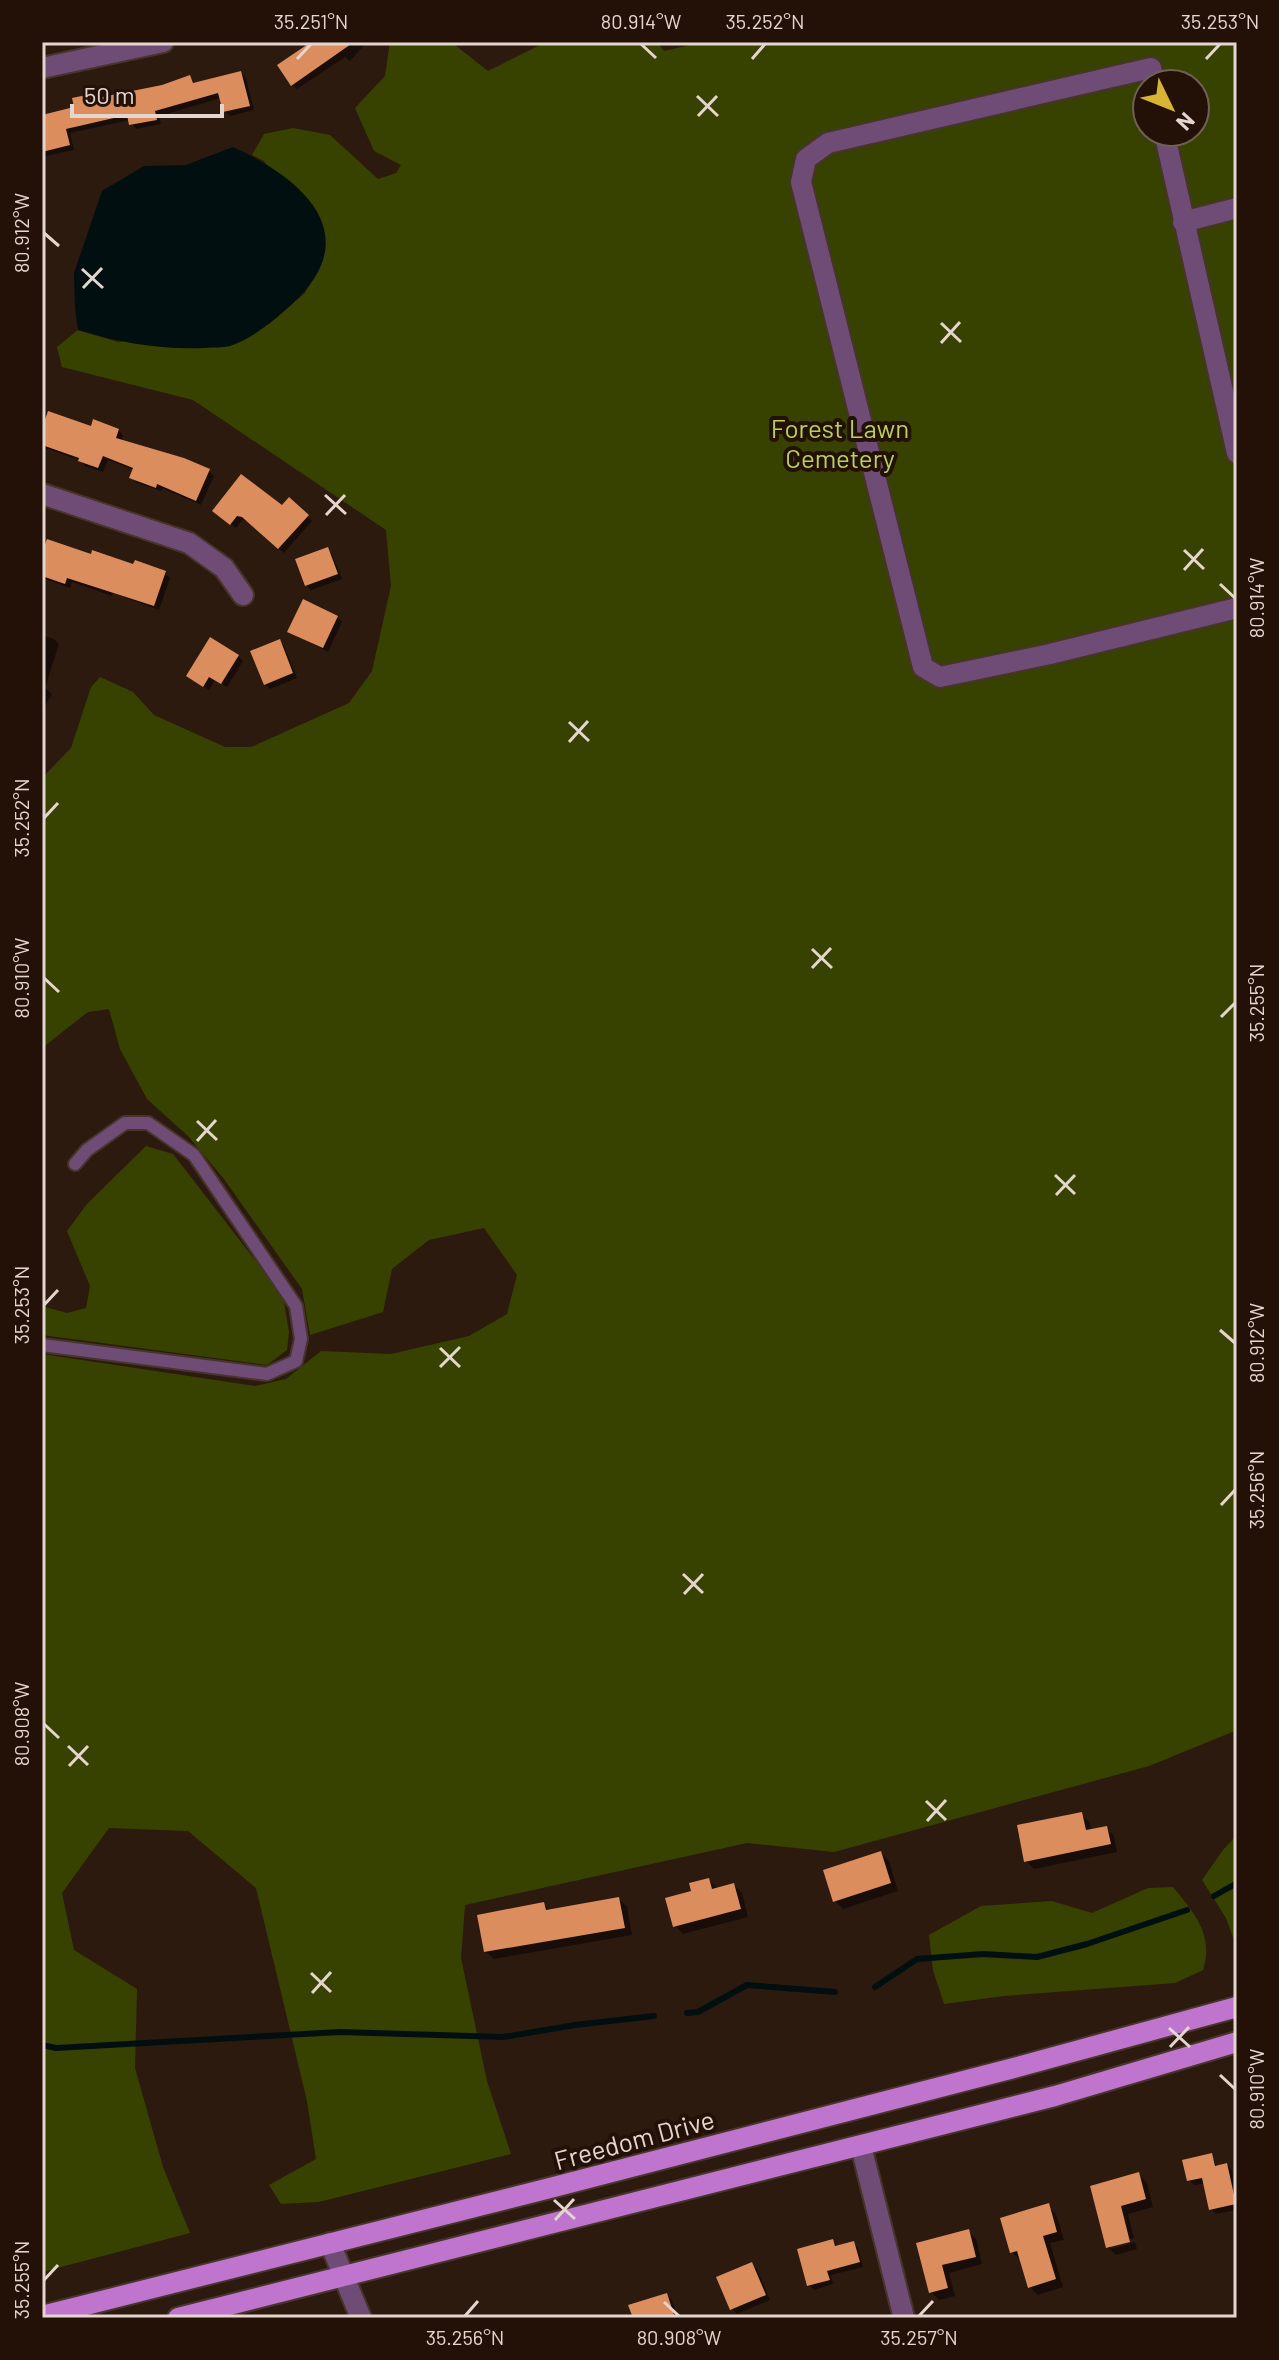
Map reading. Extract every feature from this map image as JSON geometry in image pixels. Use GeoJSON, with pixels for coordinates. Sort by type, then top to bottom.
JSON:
{"type":"FeatureCollection","features":[{"type":"Feature","properties":{"kind":"main road","name":"Freedom Drive"},"geometry":{"type":"LineString","coordinates":[[42,2316],[1010,2069],[1237,2007]]}},
{"type":"Feature","properties":{"kind":"main road"},"geometry":{"type":"LineString","coordinates":[[178,2318],[1055,2096],[1237,2042]]}},
{"type":"Feature","properties":{"kind":"street"},"geometry":{"type":"LineString","coordinates":[[42,68],[163,42]]}},
{"type":"Feature","properties":{"kind":"street"},"geometry":{"type":"LineString","coordinates":[[1131,73],[828,143],[806,159],[801,182],[923,667],[940,677],[1050,654],[1237,608]]}},
{"type":"Feature","properties":{"kind":"street"},"geometry":{"type":"LineString","coordinates":[[1167,148],[1237,453]]}},
{"type":"Feature","properties":{"kind":"street"},"geometry":{"type":"LineString","coordinates":[[1183,222],[1237,208]]}},
{"type":"Feature","properties":{"kind":"street"},"geometry":{"type":"LineString","coordinates":[[42,494],[189,543],[224,568],[243,595]]}},
{"type":"Feature","properties":{"kind":"street"},"geometry":{"type":"LineString","coordinates":[[861,2146],[904,2318]]}},
{"type":"Feature","properties":{"kind":"street"},"geometry":{"type":"LineString","coordinates":[[330,2243],[361,2318]]}},
{"type":"Feature","properties":{"kind":"lane"},"geometry":{"type":"LineString","coordinates":[[42,1345],[267,1374],[296,1361],[301,1339],[296,1306],[194,1155],[148,1123],[125,1123],[87,1150],[75,1164]]}},
{"type":"Feature","properties":{"kind":"green space","name":"Forest Lawn Cemetery"},"geometry":{"type":"Polygon","coordinates":[[[390,42],[451,42],[488,71],[546,42],[657,42],[664,51],[704,42],[1237,42],[1237,1730],[1149,1766],[834,1852],[747,1843],[465,1905],[461,1958],[487,2081],[511,2154],[319,2202],[281,2204],[269,2185],[316,2159],[307,2101],[256,1888],[188,1831],[109,1828],[62,1893],[74,1950],[137,1989],[135,2068],[163,2167],[190,2233],[42,2272],[42,1354],[255,1386],[286,1379],[321,1351],[391,1354],[469,1336],[507,1314],[517,1275],[484,1228],[429,1240],[392,1269],[383,1312],[310,1335],[302,1289],[224,1179],[188,1136],[147,1099],[120,1049],[109,1009],[88,1012],[42,1048],[42,778],[71,748],[91,687],[100,677],[133,692],[154,715],[225,747],[251,747],[349,703],[372,671],[391,586],[386,530],[193,400],[62,367],[57,347],[78,330],[118,342],[269,324],[305,293],[323,260],[264,161],[252,155],[264,134],[293,128],[330,135],[378,179],[396,173],[401,165],[374,151],[355,108],[385,76],[390,42]]]}},
{"type":"Feature","properties":{"kind":"green space"},"geometry":{"type":"Polygon","coordinates":[[[146,1146],[173,1154],[283,1296],[289,1332],[287,1350],[267,1365],[42,1335],[42,1306],[67,1313],[86,1308],[90,1286],[67,1231],[87,1204],[146,1146]]]}},
{"type":"Feature","properties":{"kind":"green space"},"geometry":{"type":"Polygon","coordinates":[[[1237,1835],[1237,1948],[1226,1918],[1202,1880],[1237,1835]]]}},
{"type":"Feature","properties":{"kind":"green space"},"geometry":{"type":"Polygon","coordinates":[[[1173,1887],[1195,1916],[1204,1935],[1206,1957],[1203,1970],[1175,1983],[1004,1996],[944,2004],[933,1970],[929,1935],[981,1906],[1052,1901],[1092,1913],[1148,1888],[1173,1887]]]}},
{"type":"Feature","properties":{"kind":"shaded area"},"geometry":{"type":"Polygon","coordinates":[[[233,147],[282,175],[302,193],[317,212],[325,233],[324,255],[313,279],[291,305],[246,339],[227,347],[157,347],[78,330],[74,273],[102,191],[144,166],[186,165],[233,147]]]}},
{"type":"Feature","properties":{"kind":"building"},"geometry":{"type":"Polygon","coordinates":[[[311,42],[354,42],[291,86],[277,65],[311,42]]]}},
{"type":"Feature","properties":{"kind":"building"},"geometry":{"type":"Polygon","coordinates":[[[241,71],[250,106],[223,112],[218,93],[155,111],[157,120],[129,125],[127,115],[66,129],[70,145],[42,152],[42,115],[74,107],[72,98],[101,92],[102,97],[162,85],[190,75],[193,83],[241,71]]]}},
{"type":"Feature","properties":{"kind":"building"},"geometry":{"type":"Polygon","coordinates":[[[48,411],[91,426],[93,419],[119,429],[116,438],[210,469],[196,501],[157,484],[156,488],[129,478],[133,468],[103,456],[98,468],[42,445],[42,428],[48,411]]]}},
{"type":"Feature","properties":{"kind":"building"},"geometry":{"type":"Polygon","coordinates":[[[241,474],[282,505],[289,497],[309,515],[278,549],[242,517],[237,516],[230,525],[212,511],[241,474]]]}},
{"type":"Feature","properties":{"kind":"building"},"geometry":{"type":"Polygon","coordinates":[[[47,539],[91,554],[92,550],[166,571],[154,606],[67,578],[65,584],[42,576],[42,552],[47,539]]]}},
{"type":"Feature","properties":{"kind":"building"},"geometry":{"type":"Polygon","coordinates":[[[328,547],[338,574],[305,586],[295,559],[328,547]]]}},
{"type":"Feature","properties":{"kind":"building"},"geometry":{"type":"Polygon","coordinates":[[[303,599],[338,616],[323,648],[287,632],[303,599]]]}},
{"type":"Feature","properties":{"kind":"building"},"geometry":{"type":"Polygon","coordinates":[[[210,637],[239,655],[221,684],[209,677],[203,687],[186,676],[210,637]]]}},
{"type":"Feature","properties":{"kind":"building"},"geometry":{"type":"Polygon","coordinates":[[[280,639],[293,673],[264,685],[250,651],[280,639]]]}},
{"type":"Feature","properties":{"kind":"building"},"geometry":{"type":"Polygon","coordinates":[[[1082,1812],[1086,1830],[1107,1826],[1111,1844],[1024,1862],[1017,1825],[1082,1812]]]}},
{"type":"Feature","properties":{"kind":"building"},"geometry":{"type":"Polygon","coordinates":[[[881,1851],[891,1883],[833,1902],[823,1870],[881,1851]]]}},
{"type":"Feature","properties":{"kind":"building"},"geometry":{"type":"Polygon","coordinates":[[[709,1878],[712,1889],[734,1883],[741,1909],[673,1927],[665,1898],[691,1891],[689,1883],[709,1878]]]}},
{"type":"Feature","properties":{"kind":"building"},"geometry":{"type":"Polygon","coordinates":[[[619,1897],[625,1928],[484,1952],[477,1915],[544,1902],[546,1910],[619,1897]]]}},
{"type":"Feature","properties":{"kind":"building"},"geometry":{"type":"Polygon","coordinates":[[[1212,2153],[1215,2166],[1227,2163],[1236,2204],[1209,2210],[1202,2178],[1187,2181],[1182,2160],[1212,2153]]]}},
{"type":"Feature","properties":{"kind":"building"},"geometry":{"type":"Polygon","coordinates":[[[1139,2172],[1146,2199],[1121,2206],[1130,2242],[1106,2248],[1090,2186],[1139,2172]]]}},
{"type":"Feature","properties":{"kind":"building"},"geometry":{"type":"Polygon","coordinates":[[[1049,2203],[1057,2232],[1043,2236],[1056,2279],[1028,2288],[1017,2251],[1010,2253],[1000,2218],[1049,2203]]]}},
{"type":"Feature","properties":{"kind":"building"},"geometry":{"type":"Polygon","coordinates":[[[969,2229],[976,2257],[942,2265],[948,2288],[929,2293],[916,2243],[969,2229]]]}},
{"type":"Feature","properties":{"kind":"building"},"geometry":{"type":"Polygon","coordinates":[[[833,2239],[835,2246],[854,2241],[860,2262],[827,2271],[830,2280],[807,2286],[797,2249],[833,2239]]]}},
{"type":"Feature","properties":{"kind":"building"},"geometry":{"type":"Polygon","coordinates":[[[752,2262],[766,2295],[730,2310],[716,2277],[752,2262]]]}},
{"type":"Feature","properties":{"kind":"building"},"geometry":{"type":"Polygon","coordinates":[[[667,2293],[675,2318],[633,2318],[628,2305],[667,2293]]]}},
{"type":"Feature","properties":{"kind":"waterway"},"geometry":{"type":"LineString","coordinates":[[1214,1896],[1237,1883]]}},
{"type":"Feature","properties":{"kind":"waterway"},"geometry":{"type":"LineString","coordinates":[[875,1987],[917,1959],[983,1954],[1037,1957],[1087,1944],[1187,1910]]}},
{"type":"Feature","properties":{"kind":"waterway"},"geometry":{"type":"LineString","coordinates":[[687,2013],[698,2012],[747,1985],[835,1992]]}},
{"type":"Feature","properties":{"kind":"waterway"},"geometry":{"type":"LineString","coordinates":[[42,2045],[56,2048],[340,2032],[503,2037],[654,2016]]}}]}
